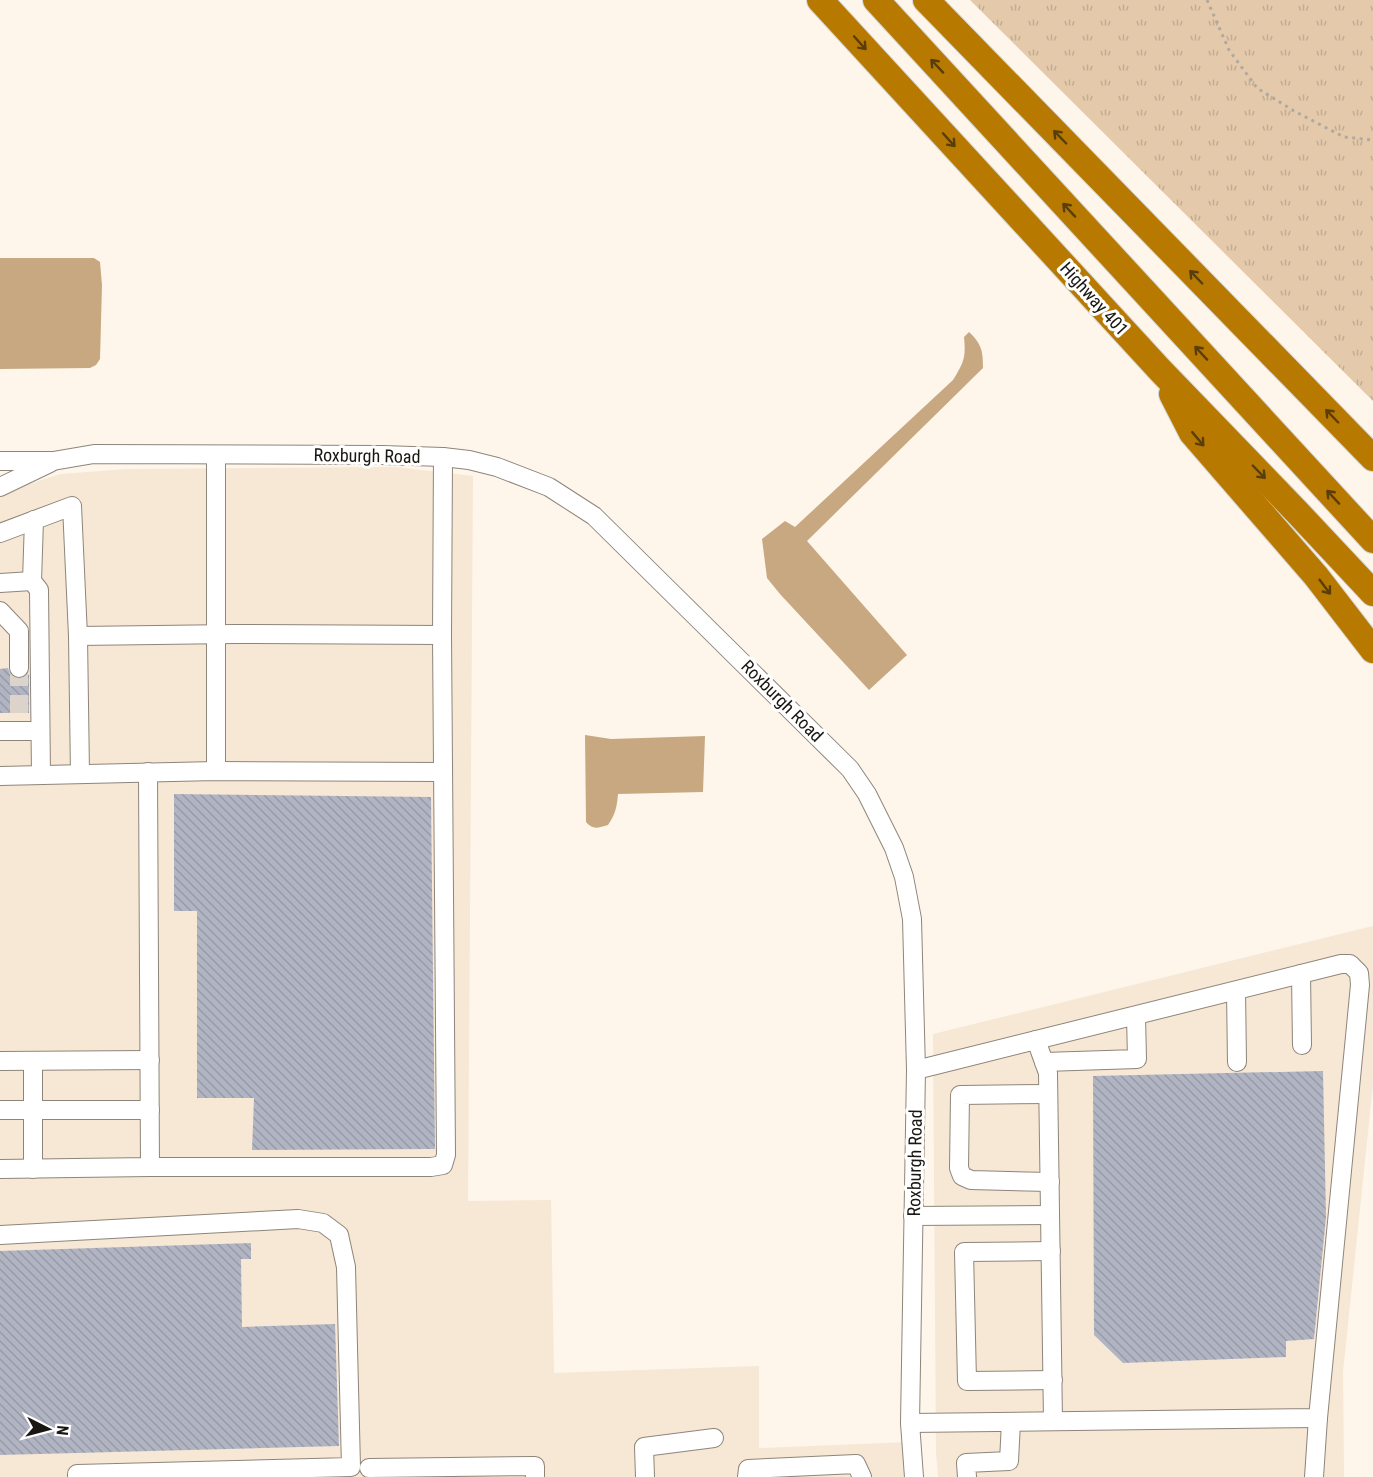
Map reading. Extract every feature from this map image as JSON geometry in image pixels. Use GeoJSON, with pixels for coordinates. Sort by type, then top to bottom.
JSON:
{"type":"FeatureCollection","features":[{"type":"Feature","properties":{"kind":"highway","name":"Highway 401"},"geometry":{"type":"LineString","coordinates":[[820,0],[1160,370],[1373,593]]}},
{"type":"Feature","properties":{"kind":"highway"},"geometry":{"type":"LineString","coordinates":[[876,0],[1373,540]]}},
{"type":"Feature","properties":{"kind":"highway"},"geometry":{"type":"LineString","coordinates":[[926,0],[1373,458]]}},
{"type":"Feature","properties":{"kind":"highway"},"geometry":{"type":"LineString","coordinates":[[1160,370],[1192,433],[1316,576],[1373,650]]}},
{"type":"Feature","properties":{"kind":"street","name":"Roxburgh Road"},"geometry":{"type":"LineString","coordinates":[[0,461],[53,461],[94,454],[364,455],[443,457],[497,467],[549,487],[594,516],[850,769],[872,803],[894,848],[904,878],[912,919],[916,1070],[910,1423],[914,1477]]}},
{"type":"Feature","properties":{"kind":"street"},"geometry":{"type":"LineString","coordinates":[[216,455],[216,771]]}},
{"type":"Feature","properties":{"kind":"street"},"geometry":{"type":"LineString","coordinates":[[0,1169],[431,1167],[442,1165],[446,1155],[443,457]]}},
{"type":"Feature","properties":{"kind":"street","name":"Roxburgh Road"},"geometry":{"type":"LineString","coordinates":[[0,486],[53,461]]}},
{"type":"Feature","properties":{"kind":"street"},"geometry":{"type":"LineString","coordinates":[[0,533],[72,506],[78,636],[80,774]]}},
{"type":"Feature","properties":{"kind":"street"},"geometry":{"type":"LineString","coordinates":[[34,520],[32,581],[39,590],[41,775]]}},
{"type":"Feature","properties":{"kind":"street"},"geometry":{"type":"LineString","coordinates":[[0,583],[32,581]]}},
{"type":"Feature","properties":{"kind":"street"},"geometry":{"type":"LineString","coordinates":[[0,611],[19,631],[19,668]]}},
{"type":"Feature","properties":{"kind":"street"},"geometry":{"type":"LineString","coordinates":[[78,636],[442,635]]}},
{"type":"Feature","properties":{"kind":"street"},"geometry":{"type":"LineString","coordinates":[[0,731],[19,722],[40,730]]}},
{"type":"Feature","properties":{"kind":"street"},"geometry":{"type":"LineString","coordinates":[[0,776],[216,771],[443,772]]}},
{"type":"Feature","properties":{"kind":"street"},"geometry":{"type":"LineString","coordinates":[[148,772],[150,1167]]}},
{"type":"Feature","properties":{"kind":"street"},"geometry":{"type":"LineString","coordinates":[[916,1070],[1341,964],[1350,964],[1359,973],[1360,985],[1314,1477]]}},
{"type":"Feature","properties":{"kind":"street"},"geometry":{"type":"LineString","coordinates":[[1300,974],[1302,1045]]}},
{"type":"Feature","properties":{"kind":"street"},"geometry":{"type":"LineString","coordinates":[[1236,991],[1237,1062]]}},
{"type":"Feature","properties":{"kind":"street"},"geometry":{"type":"LineString","coordinates":[[1044,1062],[1137,1059],[1136,1016]]}},
{"type":"Feature","properties":{"kind":"street"},"geometry":{"type":"LineString","coordinates":[[1036,1040],[1048,1073],[1053,1421]]}},
{"type":"Feature","properties":{"kind":"street"},"geometry":{"type":"LineString","coordinates":[[0,1061],[150,1060]]}},
{"type":"Feature","properties":{"kind":"street"},"geometry":{"type":"LineString","coordinates":[[33,1061],[33,1169]]}},
{"type":"Feature","properties":{"kind":"street"},"geometry":{"type":"LineString","coordinates":[[1048,1095],[960,1095],[959,1168],[962,1176],[971,1180],[1050,1182]]}},
{"type":"Feature","properties":{"kind":"street"},"geometry":{"type":"LineString","coordinates":[[0,1110],[150,1110]]}},
{"type":"Feature","properties":{"kind":"street"},"geometry":{"type":"LineString","coordinates":[[914,1216],[1050,1215]]}},
{"type":"Feature","properties":{"kind":"street"},"geometry":{"type":"LineString","coordinates":[[0,1235],[298,1219],[323,1223],[339,1235],[346,1267],[351,1467],[236,1473],[77,1474],[77,1477]]}},
{"type":"Feature","properties":{"kind":"street"},"geometry":{"type":"LineString","coordinates":[[1051,1251],[964,1252],[968,1381],[1053,1380]]}},
{"type":"Feature","properties":{"kind":"street"},"geometry":{"type":"LineString","coordinates":[[910,1423],[1318,1418]]}},
{"type":"Feature","properties":{"kind":"street"},"geometry":{"type":"LineString","coordinates":[[967,1477],[966,1463],[1009,1461],[1011,1422]]}},
{"type":"Feature","properties":{"kind":"street"},"geometry":{"type":"LineString","coordinates":[[645,1477],[644,1447],[714,1438]]}},
{"type":"Feature","properties":{"kind":"street"},"geometry":{"type":"LineString","coordinates":[[747,1477],[748,1469],[856,1464],[862,1477]]}},
{"type":"Feature","properties":{"kind":"street"},"geometry":{"type":"LineString","coordinates":[[369,1468],[535,1466],[535,1477]]}},
{"type":"Feature","properties":{"kind":"path"},"geometry":{"type":"LineString","coordinates":[[1207,0],[1229,50],[1257,88],[1294,111],[1344,137],[1373,140]]}},
{"type":"Feature","properties":{"kind":"shaded area"},"geometry":{"type":"Polygon","coordinates":[[[0,258],[94,258],[100,262],[102,285],[100,359],[96,365],[90,368],[0,369],[0,258]]]}},
{"type":"Feature","properties":{"kind":"shaded area"},"geometry":{"type":"Polygon","coordinates":[[[969,332],[981,348],[983,368],[807,541],[907,655],[869,690],[767,578],[762,539],[785,521],[795,527],[953,380],[963,360],[964,337],[969,332]]]}},
{"type":"Feature","properties":{"kind":"shaded area"},"geometry":{"type":"Polygon","coordinates":[[[395,467],[473,476],[468,1201],[551,1200],[554,1373],[759,1366],[759,1448],[911,1442],[915,1477],[0,1477],[0,493],[61,474],[127,469],[395,467]]]}},
{"type":"Feature","properties":{"kind":"shaded area"},"geometry":{"type":"Polygon","coordinates":[[[585,735],[611,739],[705,736],[703,792],[618,794],[615,811],[608,825],[593,827],[586,822],[585,735]]]}},
{"type":"Feature","properties":{"kind":"shaded area"},"geometry":{"type":"Polygon","coordinates":[[[1373,926],[1373,1084],[1343,1372],[1344,1477],[938,1477],[933,1034],[1373,926]]]}},
{"type":"Feature","properties":{"kind":"green space"},"geometry":{"type":"Polygon","coordinates":[[[970,0],[1373,0],[1373,401],[974,4],[970,0]]]}},
{"type":"Feature","properties":{"kind":"building"},"geometry":{"type":"Polygon","coordinates":[[[8,668],[14,678],[24,678],[29,674],[29,713],[0,713],[0,669],[8,668]]]}},
{"type":"Feature","properties":{"kind":"building"},"geometry":{"type":"Polygon","coordinates":[[[174,794],[431,797],[435,1149],[252,1150],[254,1098],[197,1098],[197,911],[174,911],[174,794]]]}},
{"type":"Feature","properties":{"kind":"building"},"geometry":{"type":"Polygon","coordinates":[[[1323,1071],[1326,1217],[1314,1339],[1286,1341],[1286,1357],[1123,1363],[1094,1335],[1093,1076],[1323,1071]]]}},
{"type":"Feature","properties":{"kind":"building"},"geometry":{"type":"Polygon","coordinates":[[[251,1243],[251,1259],[241,1259],[242,1327],[335,1324],[339,1446],[0,1455],[0,1251],[251,1243]]]}},
{"type":"Feature","properties":{"kind":"tunnel"},"geometry":{"type":"LineString","coordinates":[[19,668],[19,713]]}}]}
